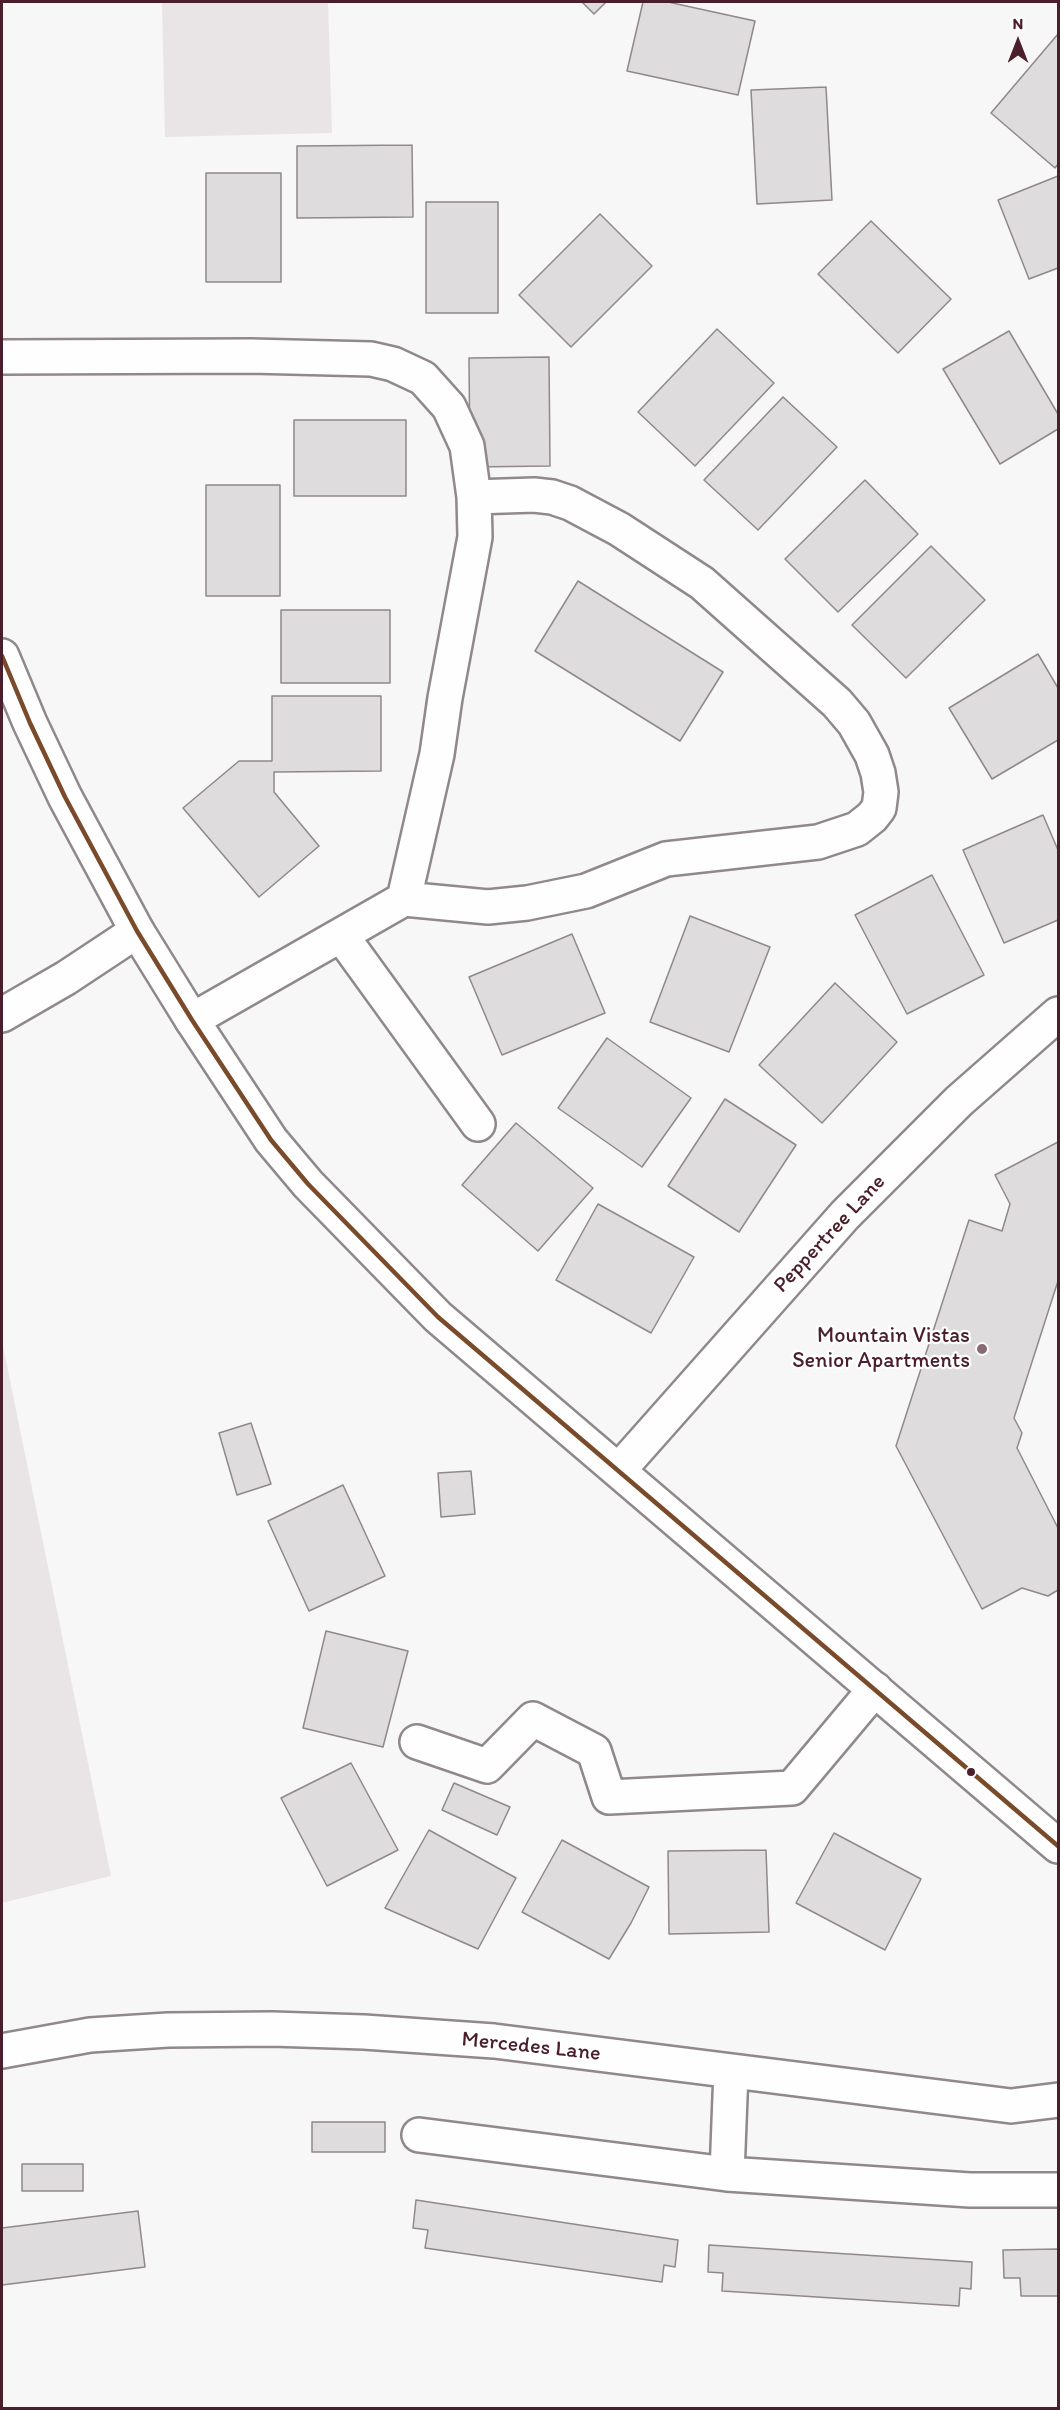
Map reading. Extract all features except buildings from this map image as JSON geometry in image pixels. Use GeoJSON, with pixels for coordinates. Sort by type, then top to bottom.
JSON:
{"type":"FeatureCollection","features":[{"type":"Feature","properties":{"kind":"street"},"geometry":{"type":"LineString","coordinates":[[2,357],[252,356],[371,359],[393,364],[423,378],[449,407],[467,446],[474,497],[475,537],[450,665],[437,754],[404,899]]}},
{"type":"Feature","properties":{"kind":"street"},"geometry":{"type":"LineString","coordinates":[[192,1020],[404,899],[488,907],[526,903],[586,891],[666,859],[818,842],[857,829],[879,808],[881,792],[878,773],[872,756],[854,723],[837,703],[702,583],[620,529],[570,503],[552,497],[534,495],[474,497]]}},
{"type":"Feature","properties":{"kind":"street"},"geometry":{"type":"LineString","coordinates":[[2,656],[65,797],[137,931],[271,1140],[347,1226],[438,1317],[1059,1846]]}},
{"type":"Feature","properties":{"kind":"street"},"geometry":{"type":"LineString","coordinates":[[2,1015],[37,996],[137,931]]}},
{"type":"Feature","properties":{"kind":"street"},"geometry":{"type":"LineString","coordinates":[[341,935],[478,1124]]}},
{"type":"Feature","properties":{"kind":"street","name":"Peppertree Lane"},"geometry":{"type":"LineString","coordinates":[[619,1470],[845,1215],[959,1101],[1059,1014]]}},
{"type":"Feature","properties":{"kind":"street"},"geometry":{"type":"LineString","coordinates":[[417,1742],[487,1766],[533,1719],[594,1751],[609,1797],[792,1788],[875,1689]]}},
{"type":"Feature","properties":{"kind":"street","name":"Mercedes Lane"},"geometry":{"type":"LineString","coordinates":[[2,2051],[90,2035],[168,2030],[272,2029],[364,2032],[494,2041],[1011,2106],[1059,2100]]}},
{"type":"Feature","properties":{"kind":"street"},"geometry":{"type":"LineString","coordinates":[[727,2174],[731,2071]]}},
{"type":"Feature","properties":{"kind":"street"},"geometry":{"type":"LineString","coordinates":[[419,2135],[727,2174],[970,2190],[1059,2190]]}},
{"type":"Feature","properties":{"kind":"shaded area"},"geometry":{"type":"Polygon","coordinates":[[[162,2],[328,2],[332,133],[165,137],[162,2]]]}},
{"type":"Feature","properties":{"kind":"shaded area"},"geometry":{"type":"Polygon","coordinates":[[[2,1341],[111,1876],[2,1903],[2,1341]]]}},
{"type":"Feature","properties":{"kind":"transit line"},"geometry":{"type":"LineString","coordinates":[[2,656],[65,797],[137,931],[271,1140],[308,1184],[438,1317],[1058,1846]]}},
{"type":"Feature","properties":{"kind":"place","name":"Mountain Vistas Senior Apartments"},"geometry":{"type":"Point","coordinates":[982,1349]}}]}
